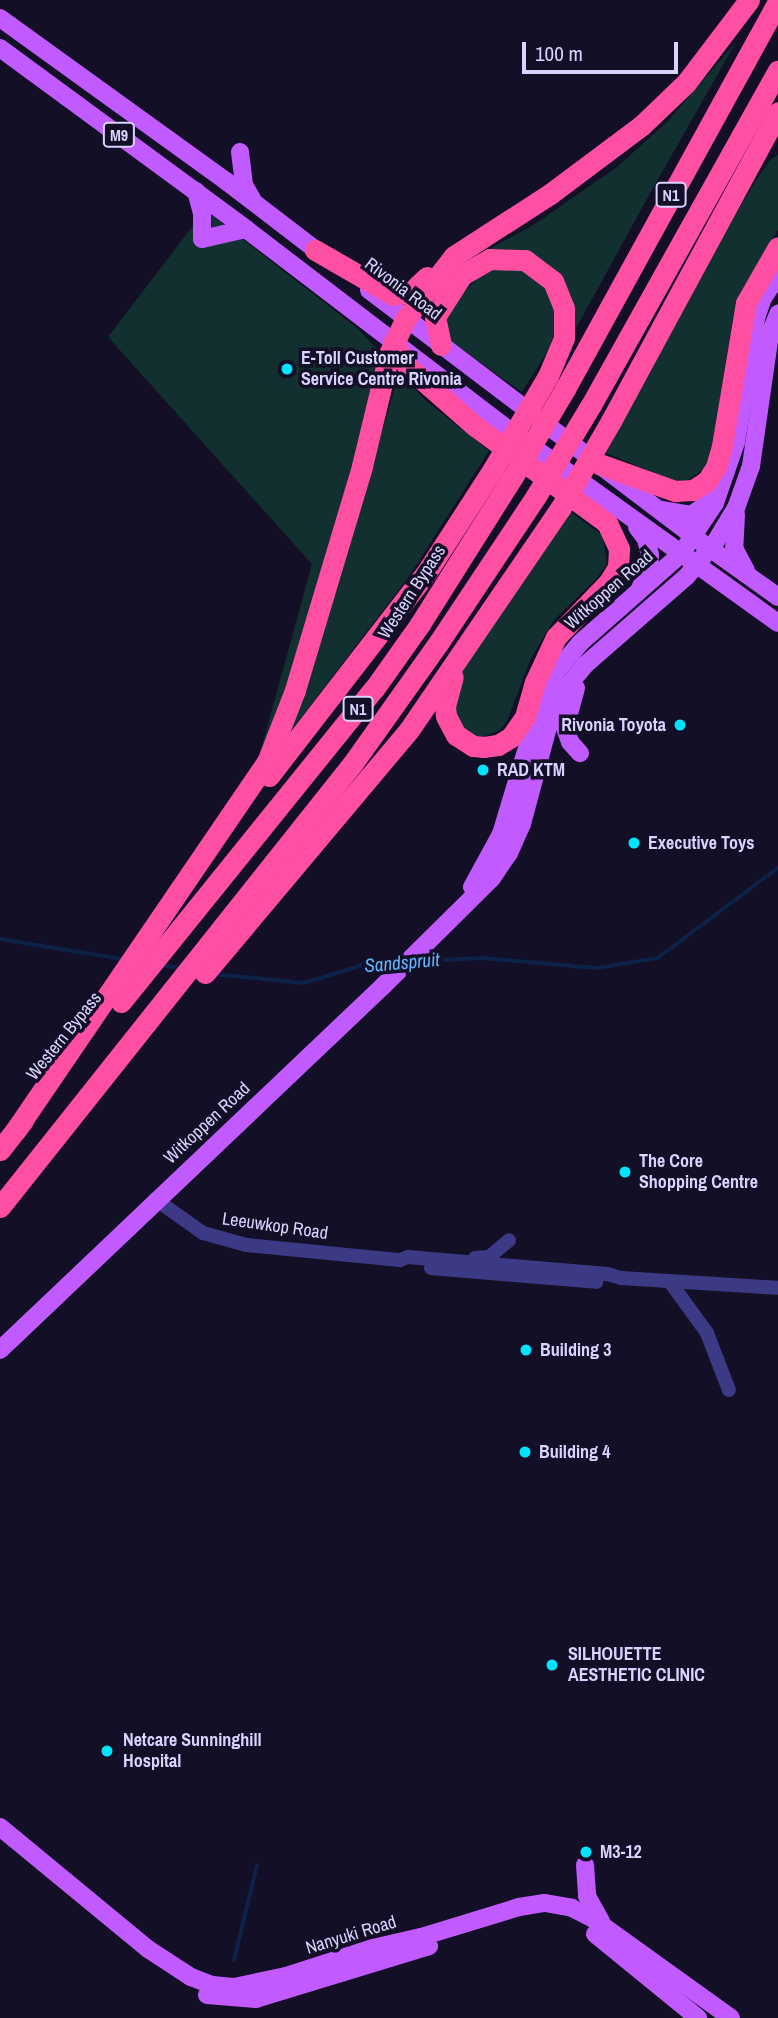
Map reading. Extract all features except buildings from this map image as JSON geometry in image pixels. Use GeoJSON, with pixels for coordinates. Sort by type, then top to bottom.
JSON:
{"type":"FeatureCollection","features":[{"type":"Feature","properties":{"kind":"highway"},"geometry":{"type":"LineString","coordinates":[[0,1150],[173,920],[212,845],[267,762],[288,712],[362,467],[393,343],[406,318],[445,265],[489,232],[596,162],[641,126],[686,83],[749,0]]}},
{"type":"Feature","properties":{"kind":"highway","name":"Western Bypass"},"geometry":{"type":"LineString","coordinates":[[173,920],[374,688],[420,624],[503,474],[565,389],[778,2]]}},
{"type":"Feature","properties":{"kind":"highway","name":"N1"},"geometry":{"type":"LineString","coordinates":[[0,1207],[38,1160],[89,1111],[226,936],[439,642],[536,496],[591,405],[778,71]]}},
{"type":"Feature","properties":{"kind":"highway"},"geometry":{"type":"LineString","coordinates":[[226,936],[409,730],[559,509],[611,421],[778,112]]}},
{"type":"Feature","properties":{"kind":"highway"},"geometry":{"type":"LineString","coordinates":[[740,189],[763,150],[778,138]]}},
{"type":"Feature","properties":{"kind":"highway"},"geometry":{"type":"LineString","coordinates":[[725,209],[766,155],[778,147]]}},
{"type":"Feature","properties":{"kind":"highway"},"geometry":{"type":"LineString","coordinates":[[315,250],[384,292],[401,295],[418,287],[449,252],[489,232]]}},
{"type":"Feature","properties":{"kind":"highway"},"geometry":{"type":"LineString","coordinates":[[599,464],[679,492],[694,489],[707,481],[716,467],[722,446],[743,312],[753,286],[778,247]]}},
{"type":"Feature","properties":{"kind":"highway"},"geometry":{"type":"LineString","coordinates":[[212,845],[503,474],[564,338],[564,308],[553,281],[525,260],[490,259],[462,275],[435,317],[441,345]]}},
{"type":"Feature","properties":{"kind":"highway"},"geometry":{"type":"LineString","coordinates":[[393,343],[408,367],[475,426],[607,523],[619,549],[614,574],[555,637],[539,670],[525,717],[511,737],[498,745],[484,747],[464,741],[449,726],[446,695],[463,652]]}},
{"type":"Feature","properties":{"kind":"main road","name":"Rivonia Road"},"geometry":{"type":"LineString","coordinates":[[0,18],[254,202],[694,537],[778,597]]}},
{"type":"Feature","properties":{"kind":"main road","name":"M9"},"geometry":{"type":"LineString","coordinates":[[0,48],[196,191],[393,343],[696,566],[778,623]]}},
{"type":"Feature","properties":{"kind":"main road"},"geometry":{"type":"LineString","coordinates":[[240,152],[244,185],[254,202]]}},
{"type":"Feature","properties":{"kind":"main road"},"geometry":{"type":"LineString","coordinates":[[196,191],[202,213],[202,239],[246,229]]}},
{"type":"Feature","properties":{"kind":"main road","name":"Witkoppen Road"},"geometry":{"type":"LineString","coordinates":[[442,927],[477,880],[492,853],[551,680],[580,643],[681,554],[720,493],[736,442],[755,318],[763,299],[778,276]]}},
{"type":"Feature","properties":{"kind":"main road","name":"Witkoppen Road"},"geometry":{"type":"LineString","coordinates":[[0,1350],[155,1199],[383,986],[492,878],[509,853],[535,785],[552,715],[565,689],[585,665],[671,593],[710,549],[736,508],[751,466],[770,334],[778,314]]}},
{"type":"Feature","properties":{"kind":"main road"},"geometry":{"type":"LineString","coordinates":[[656,508],[678,515],[691,515],[703,510],[720,493]]}},
{"type":"Feature","properties":{"kind":"main road"},"geometry":{"type":"LineString","coordinates":[[736,508],[734,548],[751,577]]}},
{"type":"Feature","properties":{"kind":"main road"},"geometry":{"type":"LineString","coordinates":[[629,516],[646,539],[650,555],[647,576],[636,596]]}},
{"type":"Feature","properties":{"kind":"main road"},"geometry":{"type":"LineString","coordinates":[[580,753],[566,736],[565,722],[585,665]]}},
{"type":"Feature","properties":{"kind":"main road","name":"Nanyuki Road"},"geometry":{"type":"LineString","coordinates":[[0,1827],[148,1949],[191,1977],[222,1987],[250,1985],[312,1970],[373,1948],[421,1937],[529,1905],[545,1903],[572,1908],[611,1931],[731,2018]]}},
{"type":"Feature","properties":{"kind":"main road","name":"Nanyuki Road"},"geometry":{"type":"LineString","coordinates":[[0,1838],[162,1972],[182,1985],[209,1996],[256,1999],[492,1925],[522,1917],[555,1915],[593,1932],[698,2018]]}},
{"type":"Feature","properties":{"kind":"main road"},"geometry":{"type":"LineString","coordinates":[[585,1865],[589,1902],[611,1931]]}},
{"type":"Feature","properties":{"kind":"street","name":"Leeuwkop Road"},"geometry":{"type":"LineString","coordinates":[[155,1199],[191,1227],[229,1242],[400,1260],[408,1265],[440,1269],[565,1281],[610,1282],[621,1278]]}},
{"type":"Feature","properties":{"kind":"street"},"geometry":{"type":"LineString","coordinates":[[438,1259],[489,1257],[509,1240]]}},
{"type":"Feature","properties":{"kind":"street","name":"Leeuwkop Road"},"geometry":{"type":"LineString","coordinates":[[400,1260],[408,1257],[438,1259],[607,1274],[621,1278],[778,1288]]}},
{"type":"Feature","properties":{"kind":"street"},"geometry":{"type":"LineString","coordinates":[[670,1282],[707,1333],[729,1390]]}},
{"type":"Feature","properties":{"kind":"green space"},"geometry":{"type":"Polygon","coordinates":[[[736,42],[569,341],[567,290],[482,253],[535,224],[617,167],[667,122],[736,42]]]}},
{"type":"Feature","properties":{"kind":"green space"},"geometry":{"type":"Polygon","coordinates":[[[778,155],[778,230],[739,295],[733,317],[711,455],[705,468],[686,481],[675,481],[601,451],[672,320],[753,185],[769,161],[778,155]]]}},
{"type":"Feature","properties":{"kind":"green space"},"geometry":{"type":"Polygon","coordinates":[[[205,210],[356,327],[379,351],[383,361],[303,647],[257,764],[312,564],[108,337],[205,210]]]}},
{"type":"Feature","properties":{"kind":"green space"},"geometry":{"type":"Polygon","coordinates":[[[494,268],[520,269],[530,274],[546,289],[554,309],[554,334],[549,349],[522,392],[446,338],[444,321],[459,296],[483,273],[494,268]]]}},
{"type":"Feature","properties":{"kind":"green space"},"geometry":{"type":"Polygon","coordinates":[[[400,372],[425,400],[489,451],[410,575],[290,732],[400,372]]]}},
{"type":"Feature","properties":{"kind":"green space"},"geometry":{"type":"Polygon","coordinates":[[[567,509],[603,536],[607,564],[595,580],[554,620],[531,658],[507,721],[500,730],[480,738],[454,728],[454,684],[567,509]]]}},
{"type":"Feature","properties":{"kind":"waterway","name":"Sandspruit"},"geometry":{"type":"LineString","coordinates":[[419,961],[483,958],[597,968],[658,958],[778,868]]}},
{"type":"Feature","properties":{"kind":"waterway","name":"Sandspruit"},"geometry":{"type":"LineString","coordinates":[[0,939],[122,959]]}},
{"type":"Feature","properties":{"kind":"waterway","name":"Sandspruit"},"geometry":{"type":"LineString","coordinates":[[213,974],[304,983],[370,963],[398,962]]}},
{"type":"Feature","properties":{"kind":"waterway","name":"Sandspruit"},"geometry":{"type":"LineString","coordinates":[[161,965],[181,968]]}},
{"type":"Feature","properties":{"kind":"waterway"},"geometry":{"type":"LineString","coordinates":[[234,1960],[257,1866]]}},
{"type":"Feature","properties":{"kind":"place","name":"E-Toll Customer Service Centre Rivonia"},"geometry":{"type":"Point","coordinates":[287,369]}},
{"type":"Feature","properties":{"kind":"place","name":"Rivonia Toyota"},"geometry":{"type":"Point","coordinates":[680,725]}},
{"type":"Feature","properties":{"kind":"place","name":"RAD KTM"},"geometry":{"type":"Point","coordinates":[483,770]}},
{"type":"Feature","properties":{"kind":"place","name":"Executive Toys"},"geometry":{"type":"Point","coordinates":[634,843]}},
{"type":"Feature","properties":{"kind":"place","name":"The Core Shopping Centre"},"geometry":{"type":"Point","coordinates":[625,1172]}},
{"type":"Feature","properties":{"kind":"place","name":"Building 3"},"geometry":{"type":"Point","coordinates":[526,1350]}},
{"type":"Feature","properties":{"kind":"place","name":"Building 4"},"geometry":{"type":"Point","coordinates":[525,1452]}},
{"type":"Feature","properties":{"kind":"place","name":"SILHOUETTE AESTHETIC CLINIC"},"geometry":{"type":"Point","coordinates":[552,1665]}},
{"type":"Feature","properties":{"kind":"place","name":"Netcare Sunninghill Hospital"},"geometry":{"type":"Point","coordinates":[107,1751]}},
{"type":"Feature","properties":{"kind":"place","name":"M3-12"},"geometry":{"type":"Point","coordinates":[586,1852]}}]}
